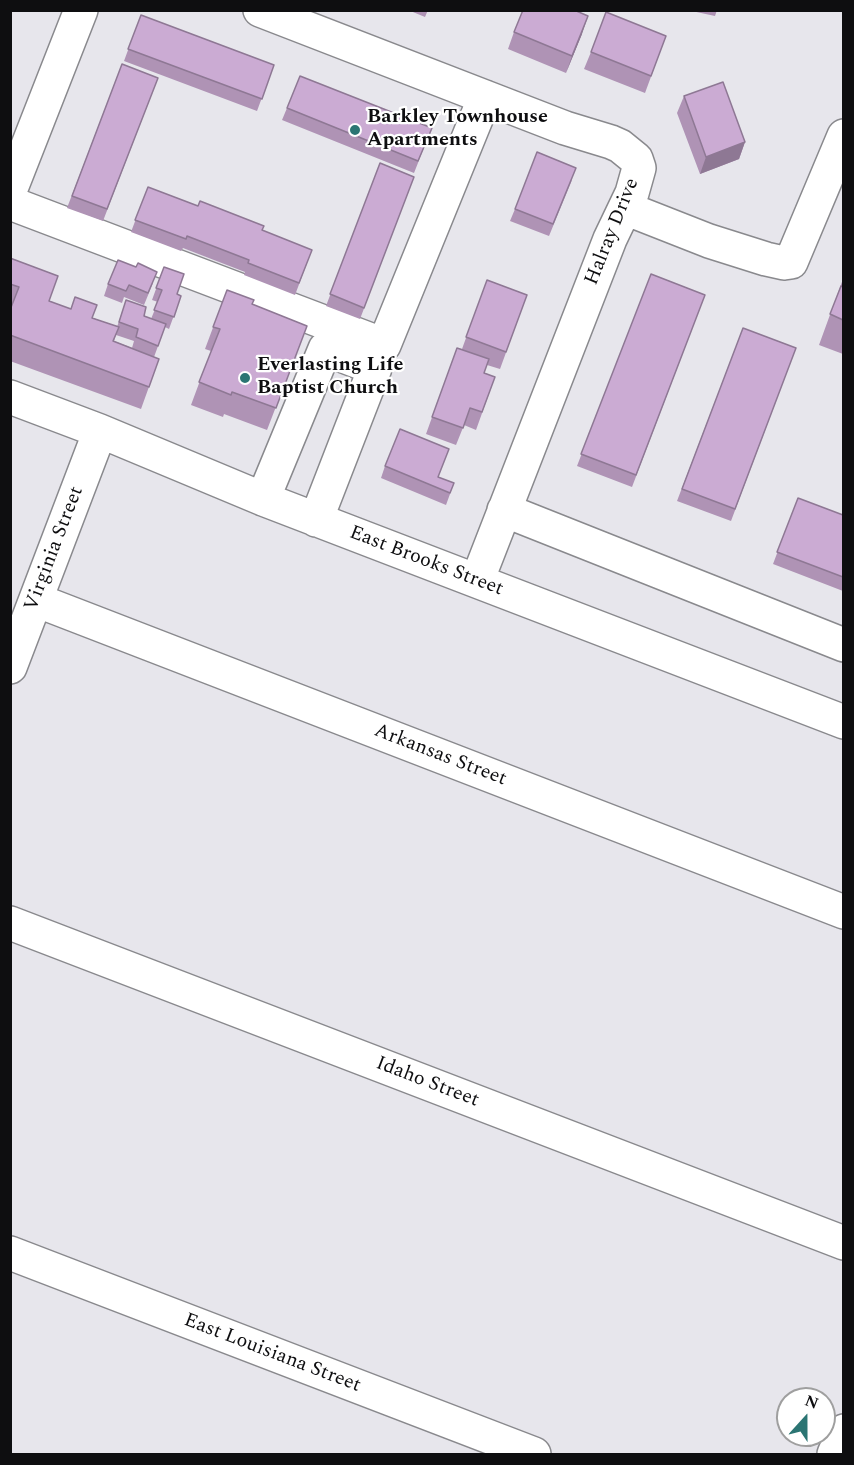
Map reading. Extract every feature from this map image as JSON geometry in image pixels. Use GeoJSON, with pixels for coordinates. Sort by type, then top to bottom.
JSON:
{"type":"FeatureCollection","features":[{"type":"Feature","properties":{"kind":"street"},"geometry":{"type":"LineString","coordinates":[[10,191],[81,10]]}},
{"type":"Feature","properties":{"kind":"street","name":"Halray Drive"},"geometry":{"type":"LineString","coordinates":[[260,10],[566,128],[610,142],[636,159],[639,168],[637,179],[610,239],[477,581]]}},
{"type":"Feature","properties":{"kind":"street"},"geometry":{"type":"LineString","coordinates":[[10,203],[384,345],[485,97]]}},
{"type":"Feature","properties":{"kind":"street"},"geometry":{"type":"LineString","coordinates":[[625,208],[709,241],[766,259],[791,262],[843,136]]}},
{"type":"Feature","properties":{"kind":"street"},"geometry":{"type":"LineString","coordinates":[[263,499],[325,349],[375,368],[316,520]]}},
{"type":"Feature","properties":{"kind":"street","name":"East Brooks Street"},"geometry":{"type":"LineString","coordinates":[[10,397],[100,431],[316,520],[843,722]]}},
{"type":"Feature","properties":{"kind":"street","name":"Virginia Street"},"geometry":{"type":"LineString","coordinates":[[10,667],[100,431]]}},
{"type":"Feature","properties":{"kind":"street"},"geometry":{"type":"LineString","coordinates":[[504,510],[843,645]]}},
{"type":"Feature","properties":{"kind":"street","name":"Arkansas Street"},"geometry":{"type":"LineString","coordinates":[[36,600],[843,912]]}},
{"type":"Feature","properties":{"kind":"street","name":"Idaho Street"},"geometry":{"type":"LineString","coordinates":[[10,923],[843,1244]]}},
{"type":"Feature","properties":{"kind":"street","name":"East Louisiana Street"},"geometry":{"type":"LineString","coordinates":[[10,1253],[534,1455]]}},
{"type":"Feature","properties":{"kind":"street"},"geometry":{"type":"LineString","coordinates":[[834,1455],[843,1431]]}},
{"type":"Feature","properties":{"kind":"building"},"geometry":{"type":"Polygon","coordinates":[[[523,10],[574,10],[588,16],[572,56],[514,32],[523,10]]]}},
{"type":"Feature","properties":{"kind":"building"},"geometry":{"type":"Polygon","coordinates":[[[606,12],[666,36],[651,76],[591,52],[606,12]]]}},
{"type":"Feature","properties":{"kind":"building"},"geometry":{"type":"Polygon","coordinates":[[[141,15],[274,65],[262,99],[128,49],[141,15]]]}},
{"type":"Feature","properties":{"kind":"building"},"geometry":{"type":"Polygon","coordinates":[[[122,64],[158,78],[107,209],[72,196],[122,64]]]}},
{"type":"Feature","properties":{"kind":"building","name":"Barkley Townhouse Apartments"},"geometry":{"type":"Polygon","coordinates":[[[300,76],[432,128],[418,161],[287,108],[300,76]]]}},
{"type":"Feature","properties":{"kind":"building"},"geometry":{"type":"Polygon","coordinates":[[[723,82],[745,142],[706,157],[684,96],[723,82]]]}},
{"type":"Feature","properties":{"kind":"building"},"geometry":{"type":"Polygon","coordinates":[[[537,152],[576,168],[553,224],[515,209],[537,152]]]}},
{"type":"Feature","properties":{"kind":"building"},"geometry":{"type":"Polygon","coordinates":[[[380,163],[414,177],[364,308],[330,294],[380,163]]]}},
{"type":"Feature","properties":{"kind":"building"},"geometry":{"type":"Polygon","coordinates":[[[148,187],[198,206],[200,201],[264,226],[262,230],[312,250],[299,283],[248,263],[249,260],[187,236],[186,239],[135,220],[148,187]]]}},
{"type":"Feature","properties":{"kind":"building"},"geometry":{"type":"Polygon","coordinates":[[[10,258],[58,276],[49,301],[71,309],[75,297],[97,305],[92,318],[119,327],[113,341],[159,359],[149,387],[10,335],[10,310],[19,287],[10,284],[10,258]]]}},
{"type":"Feature","properties":{"kind":"building"},"geometry":{"type":"Polygon","coordinates":[[[118,260],[136,267],[138,263],[157,272],[148,293],[129,285],[126,291],[108,284],[118,260]]]}},
{"type":"Feature","properties":{"kind":"building"},"geometry":{"type":"Polygon","coordinates":[[[164,267],[184,274],[177,294],[181,296],[174,317],[154,310],[162,290],[156,288],[164,267]]]}},
{"type":"Feature","properties":{"kind":"building"},"geometry":{"type":"Polygon","coordinates":[[[651,274],[705,295],[636,475],[581,454],[651,274]]]}},
{"type":"Feature","properties":{"kind":"building"},"geometry":{"type":"Polygon","coordinates":[[[487,280],[527,295],[506,352],[466,337],[487,280]]]}},
{"type":"Feature","properties":{"kind":"building"},"geometry":{"type":"Polygon","coordinates":[[[841,286],[843,287],[843,320],[830,314],[841,286]]]}},
{"type":"Feature","properties":{"kind":"building","name":"Everlasting Life Baptist Church"},"geometry":{"type":"Polygon","coordinates":[[[227,290],[254,300],[252,304],[307,326],[276,408],[232,392],[231,395],[199,382],[220,329],[213,327],[227,290]]]}},
{"type":"Feature","properties":{"kind":"building"},"geometry":{"type":"Polygon","coordinates":[[[126,300],[146,307],[144,316],[166,324],[158,346],[136,337],[138,329],[119,322],[126,300]]]}},
{"type":"Feature","properties":{"kind":"building"},"geometry":{"type":"Polygon","coordinates":[[[743,328],[796,348],[735,509],[682,489],[743,328]]]}},
{"type":"Feature","properties":{"kind":"building"},"geometry":{"type":"Polygon","coordinates":[[[457,348],[489,359],[484,373],[495,377],[482,412],[470,408],[463,428],[432,417],[457,348]]]}},
{"type":"Feature","properties":{"kind":"building"},"geometry":{"type":"Polygon","coordinates":[[[400,429],[449,449],[438,477],[454,483],[450,493],[385,466],[400,429]]]}},
{"type":"Feature","properties":{"kind":"building"},"geometry":{"type":"Polygon","coordinates":[[[798,498],[843,515],[843,577],[777,552],[798,498]]]}},
{"type":"Feature","properties":{"kind":"place","name":"Barkley Townhouse Apartments"},"geometry":{"type":"Point","coordinates":[355,130]}},
{"type":"Feature","properties":{"kind":"place","name":"Everlasting Life Baptist Church"},"geometry":{"type":"Point","coordinates":[245,378]}}]}
